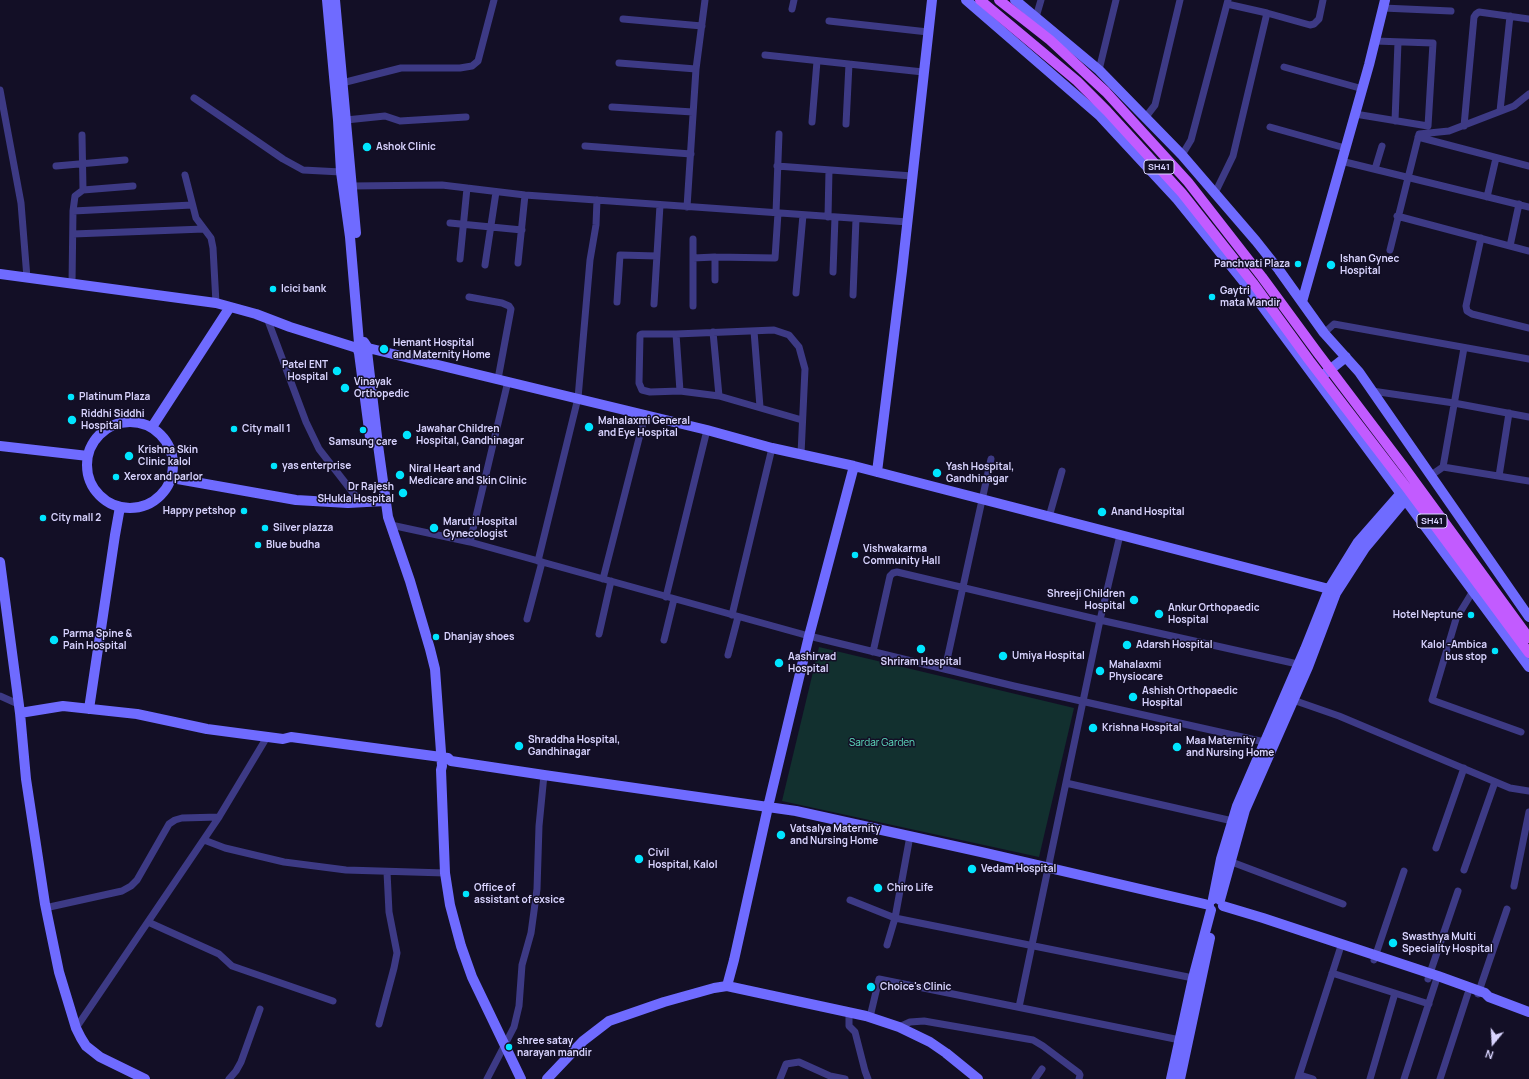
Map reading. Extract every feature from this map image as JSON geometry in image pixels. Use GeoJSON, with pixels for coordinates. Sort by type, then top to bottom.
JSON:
{"type":"FeatureCollection","features":[{"type":"Feature","properties":{"kind":"main road","name":"SH41"},"geometry":{"type":"LineString","coordinates":[[980,0],[1077,81],[1107,111],[1182,193],[1253,283],[1309,360],[1337,388],[1404,467],[1529,638]]}},
{"type":"Feature","properties":{"kind":"main road","name":"SH41"},"geometry":{"type":"LineString","coordinates":[[999,0],[1050,40],[1106,92],[1148,136],[1188,182],[1262,277],[1317,352],[1337,388],[1407,488],[1529,653]]}},
{"type":"Feature","properties":{"kind":"street"},"geometry":{"type":"LineString","coordinates":[[327,0],[338,120],[341,172],[382,501],[382,519],[404,582],[424,651],[428,670],[431,715],[441,762]]}},
{"type":"Feature","properties":{"kind":"street"},"geometry":{"type":"LineString","coordinates":[[335,0],[346,120],[363,348]]}},
{"type":"Feature","properties":{"kind":"street"},"geometry":{"type":"LineString","coordinates":[[342,83],[401,68],[460,68],[472,66],[478,61],[494,0]]}},
{"type":"Feature","properties":{"kind":"street"},"geometry":{"type":"LineString","coordinates":[[687,207],[696,69],[706,0]]}},
{"type":"Feature","properties":{"kind":"street"},"geometry":{"type":"LineString","coordinates":[[792,9],[794,0]]}},
{"type":"Feature","properties":{"kind":"street"},"geometry":{"type":"LineString","coordinates":[[877,472],[908,222],[923,72],[932,0]]}},
{"type":"Feature","properties":{"kind":"street"},"geometry":{"type":"LineString","coordinates":[[966,0],[1105,121],[1177,199],[1248,287],[1529,667]]}},
{"type":"Feature","properties":{"kind":"street"},"geometry":{"type":"LineString","coordinates":[[1015,0],[1099,70],[1182,155],[1215,193],[1279,270],[1324,333],[1359,372],[1529,617]]}},
{"type":"Feature","properties":{"kind":"street"},"geometry":{"type":"LineString","coordinates":[[1036,17],[1041,0]]}},
{"type":"Feature","properties":{"kind":"street"},"geometry":{"type":"LineString","coordinates":[[1099,70],[1116,0]]}},
{"type":"Feature","properties":{"kind":"street"},"geometry":{"type":"LineString","coordinates":[[1145,118],[1155,105],[1180,0]]}},
{"type":"Feature","properties":{"kind":"street"},"geometry":{"type":"LineString","coordinates":[[1182,155],[1191,140],[1228,2],[1310,25],[1314,24],[1319,19],[1323,0]]}},
{"type":"Feature","properties":{"kind":"street"},"geometry":{"type":"LineString","coordinates":[[1302,302],[1362,89],[1384,4],[1451,11]]}},
{"type":"Feature","properties":{"kind":"street"},"geometry":{"type":"LineString","coordinates":[[1464,126],[1474,17],[1479,12],[1529,19]]}},
{"type":"Feature","properties":{"kind":"street"},"geometry":{"type":"LineString","coordinates":[[1215,193],[1233,156],[1267,13]]}},
{"type":"Feature","properties":{"kind":"street"},"geometry":{"type":"LineString","coordinates":[[1500,112],[1510,16]]}},
{"type":"Feature","properties":{"kind":"street"},"geometry":{"type":"LineString","coordinates":[[623,19],[702,26]]}},
{"type":"Feature","properties":{"kind":"street"},"geometry":{"type":"LineString","coordinates":[[829,21],[928,32]]}},
{"type":"Feature","properties":{"kind":"street"},"geometry":{"type":"LineString","coordinates":[[1355,114],[1428,126],[1433,43],[1375,41]]}},
{"type":"Feature","properties":{"kind":"street"},"geometry":{"type":"LineString","coordinates":[[1395,121],[1398,42]]}},
{"type":"Feature","properties":{"kind":"street"},"geometry":{"type":"LineString","coordinates":[[765,55],[923,72]]}},
{"type":"Feature","properties":{"kind":"street"},"geometry":{"type":"LineString","coordinates":[[812,122],[817,61]]}},
{"type":"Feature","properties":{"kind":"street"},"geometry":{"type":"LineString","coordinates":[[619,63],[696,69]]}},
{"type":"Feature","properties":{"kind":"street"},"geometry":{"type":"LineString","coordinates":[[846,124],[850,64]]}},
{"type":"Feature","properties":{"kind":"street"},"geometry":{"type":"LineString","coordinates":[[1284,67],[1362,89]]}},
{"type":"Feature","properties":{"kind":"street"},"geometry":{"type":"LineString","coordinates":[[0,90],[21,203],[27,278]]}},
{"type":"Feature","properties":{"kind":"street"},"geometry":{"type":"LineString","coordinates":[[1390,250],[1407,177],[1419,134],[1449,131],[1464,126],[1514,106],[1529,94]]}},
{"type":"Feature","properties":{"kind":"street"},"geometry":{"type":"LineString","coordinates":[[194,98],[283,159],[303,170],[341,172]]}},
{"type":"Feature","properties":{"kind":"street"},"geometry":{"type":"LineString","coordinates":[[612,107],[694,112]]}},
{"type":"Feature","properties":{"kind":"street"},"geometry":{"type":"LineString","coordinates":[[346,120],[384,116],[400,121],[466,117]]}},
{"type":"Feature","properties":{"kind":"street"},"geometry":{"type":"LineString","coordinates":[[1270,127],[1345,148]]}},
{"type":"Feature","properties":{"kind":"street"},"geometry":{"type":"LineString","coordinates":[[693,258],[775,258],[779,134]]}},
{"type":"Feature","properties":{"kind":"street"},"geometry":{"type":"LineString","coordinates":[[82,135],[84,190]]}},
{"type":"Feature","properties":{"kind":"street"},"geometry":{"type":"LineString","coordinates":[[1418,137],[1529,166]]}},
{"type":"Feature","properties":{"kind":"street"},"geometry":{"type":"LineString","coordinates":[[585,146],[691,154]]}},
{"type":"Feature","properties":{"kind":"street"},"geometry":{"type":"LineString","coordinates":[[1375,170],[1382,146]]}},
{"type":"Feature","properties":{"kind":"street"},"geometry":{"type":"LineString","coordinates":[[1487,196],[1496,158]]}},
{"type":"Feature","properties":{"kind":"street"},"geometry":{"type":"LineString","coordinates":[[56,166],[125,160]]}},
{"type":"Feature","properties":{"kind":"street"},"geometry":{"type":"LineString","coordinates":[[1341,161],[1529,207]]}},
{"type":"Feature","properties":{"kind":"street"},"geometry":{"type":"LineString","coordinates":[[778,166],[912,176]]}},
{"type":"Feature","properties":{"kind":"street"},"geometry":{"type":"LineString","coordinates":[[829,170],[833,272]]}},
{"type":"Feature","properties":{"kind":"street"},"geometry":{"type":"LineString","coordinates":[[185,175],[196,218],[211,238],[213,248],[216,303]]}},
{"type":"Feature","properties":{"kind":"street"},"geometry":{"type":"LineString","coordinates":[[351,186],[442,185],[526,195],[908,222]]}},
{"type":"Feature","properties":{"kind":"street"},"geometry":{"type":"LineString","coordinates":[[72,284],[73,211],[75,196],[84,190],[133,186]]}},
{"type":"Feature","properties":{"kind":"street"},"geometry":{"type":"LineString","coordinates":[[460,259],[462,224],[467,188]]}},
{"type":"Feature","properties":{"kind":"street"},"geometry":{"type":"LineString","coordinates":[[485,265],[492,227],[496,192]]}},
{"type":"Feature","properties":{"kind":"street"},"geometry":{"type":"LineString","coordinates":[[518,263],[526,195]]}},
{"type":"Feature","properties":{"kind":"street"},"geometry":{"type":"LineString","coordinates":[[527,619],[578,398],[590,260],[596,225],[597,200]]}},
{"type":"Feature","properties":{"kind":"street"},"geometry":{"type":"LineString","coordinates":[[1510,246],[1519,204]]}},
{"type":"Feature","properties":{"kind":"street"},"geometry":{"type":"LineString","coordinates":[[73,211],[192,205]]}},
{"type":"Feature","properties":{"kind":"street"},"geometry":{"type":"LineString","coordinates":[[654,304],[660,205]]}},
{"type":"Feature","properties":{"kind":"street"},"geometry":{"type":"LineString","coordinates":[[796,293],[803,215]]}},
{"type":"Feature","properties":{"kind":"street"},"geometry":{"type":"LineString","coordinates":[[1398,216],[1529,251]]}},
{"type":"Feature","properties":{"kind":"street"},"geometry":{"type":"LineString","coordinates":[[853,295],[856,218]]}},
{"type":"Feature","properties":{"kind":"street"},"geometry":{"type":"LineString","coordinates":[[450,222],[522,230]]}},
{"type":"Feature","properties":{"kind":"street"},"geometry":{"type":"LineString","coordinates":[[73,234],[204,229]]}},
{"type":"Feature","properties":{"kind":"street"},"geometry":{"type":"LineString","coordinates":[[1481,238],[1466,306],[1467,311],[1472,314],[1529,328]]}},
{"type":"Feature","properties":{"kind":"street"},"geometry":{"type":"LineString","coordinates":[[692,239],[693,306]]}},
{"type":"Feature","properties":{"kind":"street"},"geometry":{"type":"LineString","coordinates":[[617,302],[620,254],[657,256]]}},
{"type":"Feature","properties":{"kind":"street"},"geometry":{"type":"LineString","coordinates":[[715,257],[715,280]]}},
{"type":"Feature","properties":{"kind":"street"},"geometry":{"type":"LineString","coordinates":[[0,274],[216,303],[267,318],[290,328],[363,348],[578,398],[708,430],[772,448],[854,466],[1332,591]]}},
{"type":"Feature","properties":{"kind":"street"},"geometry":{"type":"LineString","coordinates":[[469,297],[502,303],[509,306],[511,309],[503,380],[470,542]]}},
{"type":"Feature","properties":{"kind":"street"},"geometry":{"type":"LineString","coordinates":[[152,427],[230,308]]}},
{"type":"Feature","properties":{"kind":"street"},"geometry":{"type":"LineString","coordinates":[[267,318],[306,422],[319,449],[361,503]]}},
{"type":"Feature","properties":{"kind":"street"},"geometry":{"type":"LineString","coordinates":[[1324,333],[1334,324],[1529,360]]}},
{"type":"Feature","properties":{"kind":"street"},"geometry":{"type":"LineString","coordinates":[[801,454],[805,369],[799,348],[789,335],[774,330],[640,335],[639,383],[642,390],[650,392],[680,390],[719,396],[802,420]]}},
{"type":"Feature","properties":{"kind":"street"},"geometry":{"type":"LineString","coordinates":[[754,331],[760,407]]}},
{"type":"Feature","properties":{"kind":"street"},"geometry":{"type":"LineString","coordinates":[[713,332],[719,396]]}},
{"type":"Feature","properties":{"kind":"street"},"geometry":{"type":"LineString","coordinates":[[676,334],[680,390]]}},
{"type":"Feature","properties":{"kind":"street"},"geometry":{"type":"LineString","coordinates":[[1443,467],[1464,348]]}},
{"type":"Feature","properties":{"kind":"street"},"geometry":{"type":"LineString","coordinates":[[1317,380],[1346,357]]}},
{"type":"Feature","properties":{"kind":"street"},"geometry":{"type":"LineString","coordinates":[[1372,391],[1454,403],[1529,417]]}},
{"type":"Feature","properties":{"kind":"street"},"geometry":{"type":"LineString","coordinates":[[1499,476],[1509,413]]}},
{"type":"Feature","properties":{"kind":"street"},"geometry":{"type":"LineString","coordinates":[[603,579],[645,415]]}},
{"type":"Feature","properties":{"kind":"street"},"geometry":{"type":"LineString","coordinates":[[123,422],[138,422],[152,427],[164,436],[171,449],[174,464],[172,478],[168,488],[162,496],[154,502],[137,508],[120,507],[106,501],[95,491],[88,478],[86,463],[88,456],[90,448],[97,436],[109,427],[123,422]]}},
{"type":"Feature","properties":{"kind":"street"},"geometry":{"type":"LineString","coordinates":[[666,597],[708,430]]}},
{"type":"Feature","properties":{"kind":"street"},"geometry":{"type":"LineString","coordinates":[[0,446],[88,456]]}},
{"type":"Feature","properties":{"kind":"street"},"geometry":{"type":"LineString","coordinates":[[728,655],[735,616],[772,448]]}},
{"type":"Feature","properties":{"kind":"street"},"geometry":{"type":"LineString","coordinates":[[944,669],[990,459]]}},
{"type":"Feature","properties":{"kind":"street"},"geometry":{"type":"LineString","coordinates":[[727,986],[809,636],[854,466]]}},
{"type":"Feature","properties":{"kind":"street"},"geometry":{"type":"LineString","coordinates":[[1430,476],[1443,467],[1529,481]]}},
{"type":"Feature","properties":{"kind":"street"},"geometry":{"type":"LineString","coordinates":[[1049,517],[1062,471]]}},
{"type":"Feature","properties":{"kind":"street"},"geometry":{"type":"LineString","coordinates":[[172,478],[296,500],[361,503],[382,501]]}},
{"type":"Feature","properties":{"kind":"street"},"geometry":{"type":"LineString","coordinates":[[1270,743],[1293,700],[1332,591],[1404,496]]}},
{"type":"Feature","properties":{"kind":"street"},"geometry":{"type":"LineString","coordinates":[[382,501],[410,581],[432,656],[435,675],[441,762],[445,873],[450,905],[461,946],[472,977],[521,1079]]}},
{"type":"Feature","properties":{"kind":"street"},"geometry":{"type":"LineString","coordinates":[[89,709],[120,507]]}},
{"type":"Feature","properties":{"kind":"street"},"geometry":{"type":"LineString","coordinates":[[391,526],[470,542],[735,616],[873,652],[1270,743]]}},
{"type":"Feature","properties":{"kind":"street"},"geometry":{"type":"LineString","coordinates":[[1019,1007],[1100,620],[1120,535]]}},
{"type":"Feature","properties":{"kind":"street"},"geometry":{"type":"LineString","coordinates":[[0,562],[19,708],[26,779],[45,908],[59,972],[76,1028],[81,1038],[92,1052],[145,1079]]}},
{"type":"Feature","properties":{"kind":"street"},"geometry":{"type":"LineString","coordinates":[[873,652],[890,576],[892,573],[897,572],[1304,666]]}},
{"type":"Feature","properties":{"kind":"street"},"geometry":{"type":"LineString","coordinates":[[599,634],[611,582]]}},
{"type":"Feature","properties":{"kind":"street"},"geometry":{"type":"LineString","coordinates":[[1473,591],[1456,619],[1432,700],[1521,732]]}},
{"type":"Feature","properties":{"kind":"street"},"geometry":{"type":"LineString","coordinates":[[664,640],[674,599]]}},
{"type":"Feature","properties":{"kind":"street"},"geometry":{"type":"LineString","coordinates":[[1180,1079],[1216,906],[1221,859],[1304,666]]}},
{"type":"Feature","properties":{"kind":"street"},"geometry":{"type":"LineString","coordinates":[[0,696],[19,708],[63,706],[137,714],[207,729],[283,739],[291,738],[441,762],[544,775],[796,811],[1216,906],[1263,918],[1475,993],[1485,993],[1529,1012]]}},
{"type":"Feature","properties":{"kind":"street"},"geometry":{"type":"LineString","coordinates":[[1293,700],[1339,716],[1510,788],[1529,791]]}},
{"type":"Feature","properties":{"kind":"street"},"geometry":{"type":"LineString","coordinates":[[76,1028],[204,840],[267,737]]}},
{"type":"Feature","properties":{"kind":"street"},"geometry":{"type":"LineString","coordinates":[[1436,848],[1464,768]]}},
{"type":"Feature","properties":{"kind":"street"},"geometry":{"type":"LineString","coordinates":[[488,1079],[504,1044],[514,1027],[519,1006],[522,965],[531,933],[537,881],[539,826],[544,775]]}},
{"type":"Feature","properties":{"kind":"street"},"geometry":{"type":"LineString","coordinates":[[1464,870],[1495,782]]}},
{"type":"Feature","properties":{"kind":"street"},"geometry":{"type":"LineString","coordinates":[[1066,783],[1236,822]]}},
{"type":"Feature","properties":{"kind":"street"},"geometry":{"type":"LineString","coordinates":[[1514,886],[1526,838],[1529,812]]}},
{"type":"Feature","properties":{"kind":"street"},"geometry":{"type":"LineString","coordinates":[[45,908],[122,891],[131,886],[137,880],[169,824],[182,818],[219,817]]}},
{"type":"Feature","properties":{"kind":"street"},"geometry":{"type":"LineString","coordinates":[[1171,1079],[1193,978],[1229,861],[1236,822]]}},
{"type":"Feature","properties":{"kind":"street"},"geometry":{"type":"LineString","coordinates":[[887,945],[895,918],[910,836]]}},
{"type":"Feature","properties":{"kind":"street"},"geometry":{"type":"LineString","coordinates":[[204,840],[225,848],[284,862],[346,870],[445,873]]}},
{"type":"Feature","properties":{"kind":"street"},"geometry":{"type":"LineString","coordinates":[[1229,861],[1343,904]]}},
{"type":"Feature","properties":{"kind":"street"},"geometry":{"type":"LineString","coordinates":[[1375,958],[1404,871]]}},
{"type":"Feature","properties":{"kind":"street"},"geometry":{"type":"LineString","coordinates":[[379,1024],[397,953],[389,912],[387,872]]}},
{"type":"Feature","properties":{"kind":"street"},"geometry":{"type":"LineString","coordinates":[[1404,1079],[1429,1004],[1431,978],[1458,891]]}},
{"type":"Feature","properties":{"kind":"street"},"geometry":{"type":"LineString","coordinates":[[850,900],[895,918],[1193,978]]}},
{"type":"Feature","properties":{"kind":"street"},"geometry":{"type":"LineString","coordinates":[[1216,906],[1340,949],[1375,958]]}},
{"type":"Feature","properties":{"kind":"street"},"geometry":{"type":"LineString","coordinates":[[1440,1079],[1508,909]]}},
{"type":"Feature","properties":{"kind":"street"},"geometry":{"type":"LineString","coordinates":[[148,922],[220,954],[232,966],[333,1001]]}},
{"type":"Feature","properties":{"kind":"street"},"geometry":{"type":"LineString","coordinates":[[1313,1079],[1299,1077],[1340,949]]}},
{"type":"Feature","properties":{"kind":"street"},"geometry":{"type":"LineString","coordinates":[[1332,973],[1429,1004]]}},
{"type":"Feature","properties":{"kind":"street"},"geometry":{"type":"LineString","coordinates":[[870,1017],[879,979],[1180,1040]]}},
{"type":"Feature","properties":{"kind":"street"},"geometry":{"type":"LineString","coordinates":[[547,1079],[583,1041],[609,1021],[672,1000],[714,988],[727,986],[850,1012],[899,1027],[930,1042],[946,1052],[978,1079]]}},
{"type":"Feature","properties":{"kind":"street"},"geometry":{"type":"LineString","coordinates":[[1370,1079],[1395,993]]}},
{"type":"Feature","properties":{"kind":"street"},"geometry":{"type":"LineString","coordinates":[[229,1079],[241,1062],[260,1009]]}},
{"type":"Feature","properties":{"kind":"street"},"geometry":{"type":"LineString","coordinates":[[850,1012],[849,1026],[855,1032],[857,1037],[868,1079]]}},
{"type":"Feature","properties":{"kind":"street"},"geometry":{"type":"LineString","coordinates":[[899,1027],[910,1022],[924,1021],[1033,1040],[1078,1073],[1080,1075],[1079,1079]]}},
{"type":"Feature","properties":{"kind":"street"},"geometry":{"type":"LineString","coordinates":[[780,1079],[786,1064],[799,1062],[830,1076],[845,1079]]}},
{"type":"Feature","properties":{"kind":"street"},"geometry":{"type":"LineString","coordinates":[[1035,1079],[1042,1069]]}},
{"type":"Feature","properties":{"kind":"green space","name":"Sardar Garden"},"geometry":{"type":"Polygon","coordinates":[[[819,647],[1074,708],[1039,857],[782,801],[819,647]]]}},
{"type":"Feature","properties":{"kind":"place","name":"Ashok Clinic"},"geometry":{"type":"Point","coordinates":[367,147]}},
{"type":"Feature","properties":{"kind":"place","name":"Panchvati Plaza"},"geometry":{"type":"Point","coordinates":[1298,264]}},
{"type":"Feature","properties":{"kind":"place","name":"Ishan Gynec Hospital"},"geometry":{"type":"Point","coordinates":[1331,265]}},
{"type":"Feature","properties":{"kind":"place","name":"Icici bank"},"geometry":{"type":"Point","coordinates":[273,289]}},
{"type":"Feature","properties":{"kind":"place","name":"Gaytri mata Mandir"},"geometry":{"type":"Point","coordinates":[1212,297]}},
{"type":"Feature","properties":{"kind":"place","name":"Hemant Hospital and Maternity Home"},"geometry":{"type":"Point","coordinates":[384,349]}},
{"type":"Feature","properties":{"kind":"place","name":"Patel ENT Hospital"},"geometry":{"type":"Point","coordinates":[337,371]}},
{"type":"Feature","properties":{"kind":"place","name":"Vinayak Orthopedic"},"geometry":{"type":"Point","coordinates":[345,388]}},
{"type":"Feature","properties":{"kind":"place","name":"Platinum Plaza"},"geometry":{"type":"Point","coordinates":[71,397]}},
{"type":"Feature","properties":{"kind":"place","name":"Riddhi Siddhi Hospital"},"geometry":{"type":"Point","coordinates":[72,420]}},
{"type":"Feature","properties":{"kind":"place","name":"Mahalaxmi General and Eye Hospital"},"geometry":{"type":"Point","coordinates":[589,427]}},
{"type":"Feature","properties":{"kind":"place","name":"City mall 1"},"geometry":{"type":"Point","coordinates":[234,429]}},
{"type":"Feature","properties":{"kind":"place","name":"Samsung care"},"geometry":{"type":"Point","coordinates":[363,430]}},
{"type":"Feature","properties":{"kind":"place","name":"Jawahar Children Hospital, Gandhinagar"},"geometry":{"type":"Point","coordinates":[407,435]}},
{"type":"Feature","properties":{"kind":"place","name":"Krishna Skin Clinic kalol"},"geometry":{"type":"Point","coordinates":[129,456]}},
{"type":"Feature","properties":{"kind":"place","name":"yas enterprise"},"geometry":{"type":"Point","coordinates":[274,466]}},
{"type":"Feature","properties":{"kind":"place","name":"Yash Hospital, Gandhinagar"},"geometry":{"type":"Point","coordinates":[937,473]}},
{"type":"Feature","properties":{"kind":"place","name":"Niral Heart and Medicare and Skin Clinic"},"geometry":{"type":"Point","coordinates":[400,475]}},
{"type":"Feature","properties":{"kind":"place","name":"Xerox and parlor"},"geometry":{"type":"Point","coordinates":[116,477]}},
{"type":"Feature","properties":{"kind":"place","name":"Dr Rajesh SHukla Hospital"},"geometry":{"type":"Point","coordinates":[403,493]}},
{"type":"Feature","properties":{"kind":"place","name":"Happy petshop"},"geometry":{"type":"Point","coordinates":[244,511]}},
{"type":"Feature","properties":{"kind":"place","name":"Anand Hospital"},"geometry":{"type":"Point","coordinates":[1102,512]}},
{"type":"Feature","properties":{"kind":"place","name":"City mall 2"},"geometry":{"type":"Point","coordinates":[43,518]}},
{"type":"Feature","properties":{"kind":"place","name":"Silver plazza"},"geometry":{"type":"Point","coordinates":[265,528]}},
{"type":"Feature","properties":{"kind":"place","name":"Maruti Hospital Gynecologist"},"geometry":{"type":"Point","coordinates":[434,528]}},
{"type":"Feature","properties":{"kind":"place","name":"Blue budha"},"geometry":{"type":"Point","coordinates":[258,545]}},
{"type":"Feature","properties":{"kind":"place","name":"Vishwakarma Community Hall"},"geometry":{"type":"Point","coordinates":[855,555]}},
{"type":"Feature","properties":{"kind":"place","name":"Shreeji Children Hospital"},"geometry":{"type":"Point","coordinates":[1134,600]}},
{"type":"Feature","properties":{"kind":"place","name":"Ankur Orthopaedic Hospital"},"geometry":{"type":"Point","coordinates":[1159,614]}},
{"type":"Feature","properties":{"kind":"place","name":"Hotel Neptune"},"geometry":{"type":"Point","coordinates":[1471,615]}},
{"type":"Feature","properties":{"kind":"place","name":"Dhanjay shoes"},"geometry":{"type":"Point","coordinates":[436,637]}},
{"type":"Feature","properties":{"kind":"place","name":"Parma Spine & Pain Hospital"},"geometry":{"type":"Point","coordinates":[54,640]}},
{"type":"Feature","properties":{"kind":"place","name":"Adarsh Hospital"},"geometry":{"type":"Point","coordinates":[1127,645]}},
{"type":"Feature","properties":{"kind":"place","name":"Shriram Hospital"},"geometry":{"type":"Point","coordinates":[921,649]}},
{"type":"Feature","properties":{"kind":"place","name":"Kalol -Ambica bus stop"},"geometry":{"type":"Point","coordinates":[1495,651]}},
{"type":"Feature","properties":{"kind":"place","name":"Umiya Hospital"},"geometry":{"type":"Point","coordinates":[1003,656]}},
{"type":"Feature","properties":{"kind":"place","name":"Aashirvad Hospital"},"geometry":{"type":"Point","coordinates":[779,663]}},
{"type":"Feature","properties":{"kind":"place","name":"Mahalaxmi Physiocare"},"geometry":{"type":"Point","coordinates":[1100,671]}},
{"type":"Feature","properties":{"kind":"place","name":"Ashish Orthopaedic Hospital"},"geometry":{"type":"Point","coordinates":[1133,697]}},
{"type":"Feature","properties":{"kind":"place","name":"Krishna Hospital"},"geometry":{"type":"Point","coordinates":[1093,728]}},
{"type":"Feature","properties":{"kind":"place","name":"Shraddha Hospital, Gandhinagar"},"geometry":{"type":"Point","coordinates":[519,746]}},
{"type":"Feature","properties":{"kind":"place","name":"Maa Maternity and Nursing Home"},"geometry":{"type":"Point","coordinates":[1177,747]}},
{"type":"Feature","properties":{"kind":"place","name":"Vatsalya Maternity and Nursing Home"},"geometry":{"type":"Point","coordinates":[781,835]}},
{"type":"Feature","properties":{"kind":"place","name":"Civil Hospital, Kalol"},"geometry":{"type":"Point","coordinates":[639,859]}},
{"type":"Feature","properties":{"kind":"place","name":"Vedam Hospital"},"geometry":{"type":"Point","coordinates":[972,869]}},
{"type":"Feature","properties":{"kind":"place","name":"Chiro Life"},"geometry":{"type":"Point","coordinates":[878,888]}},
{"type":"Feature","properties":{"kind":"place","name":"Office of assistant of exsice"},"geometry":{"type":"Point","coordinates":[466,894]}},
{"type":"Feature","properties":{"kind":"place","name":"Swasthya Multi Speciality Hospital"},"geometry":{"type":"Point","coordinates":[1393,943]}},
{"type":"Feature","properties":{"kind":"place","name":"Choice's Clinic"},"geometry":{"type":"Point","coordinates":[871,987]}},
{"type":"Feature","properties":{"kind":"place","name":"shree satay narayan mandir"},"geometry":{"type":"Point","coordinates":[509,1047]}}]}
